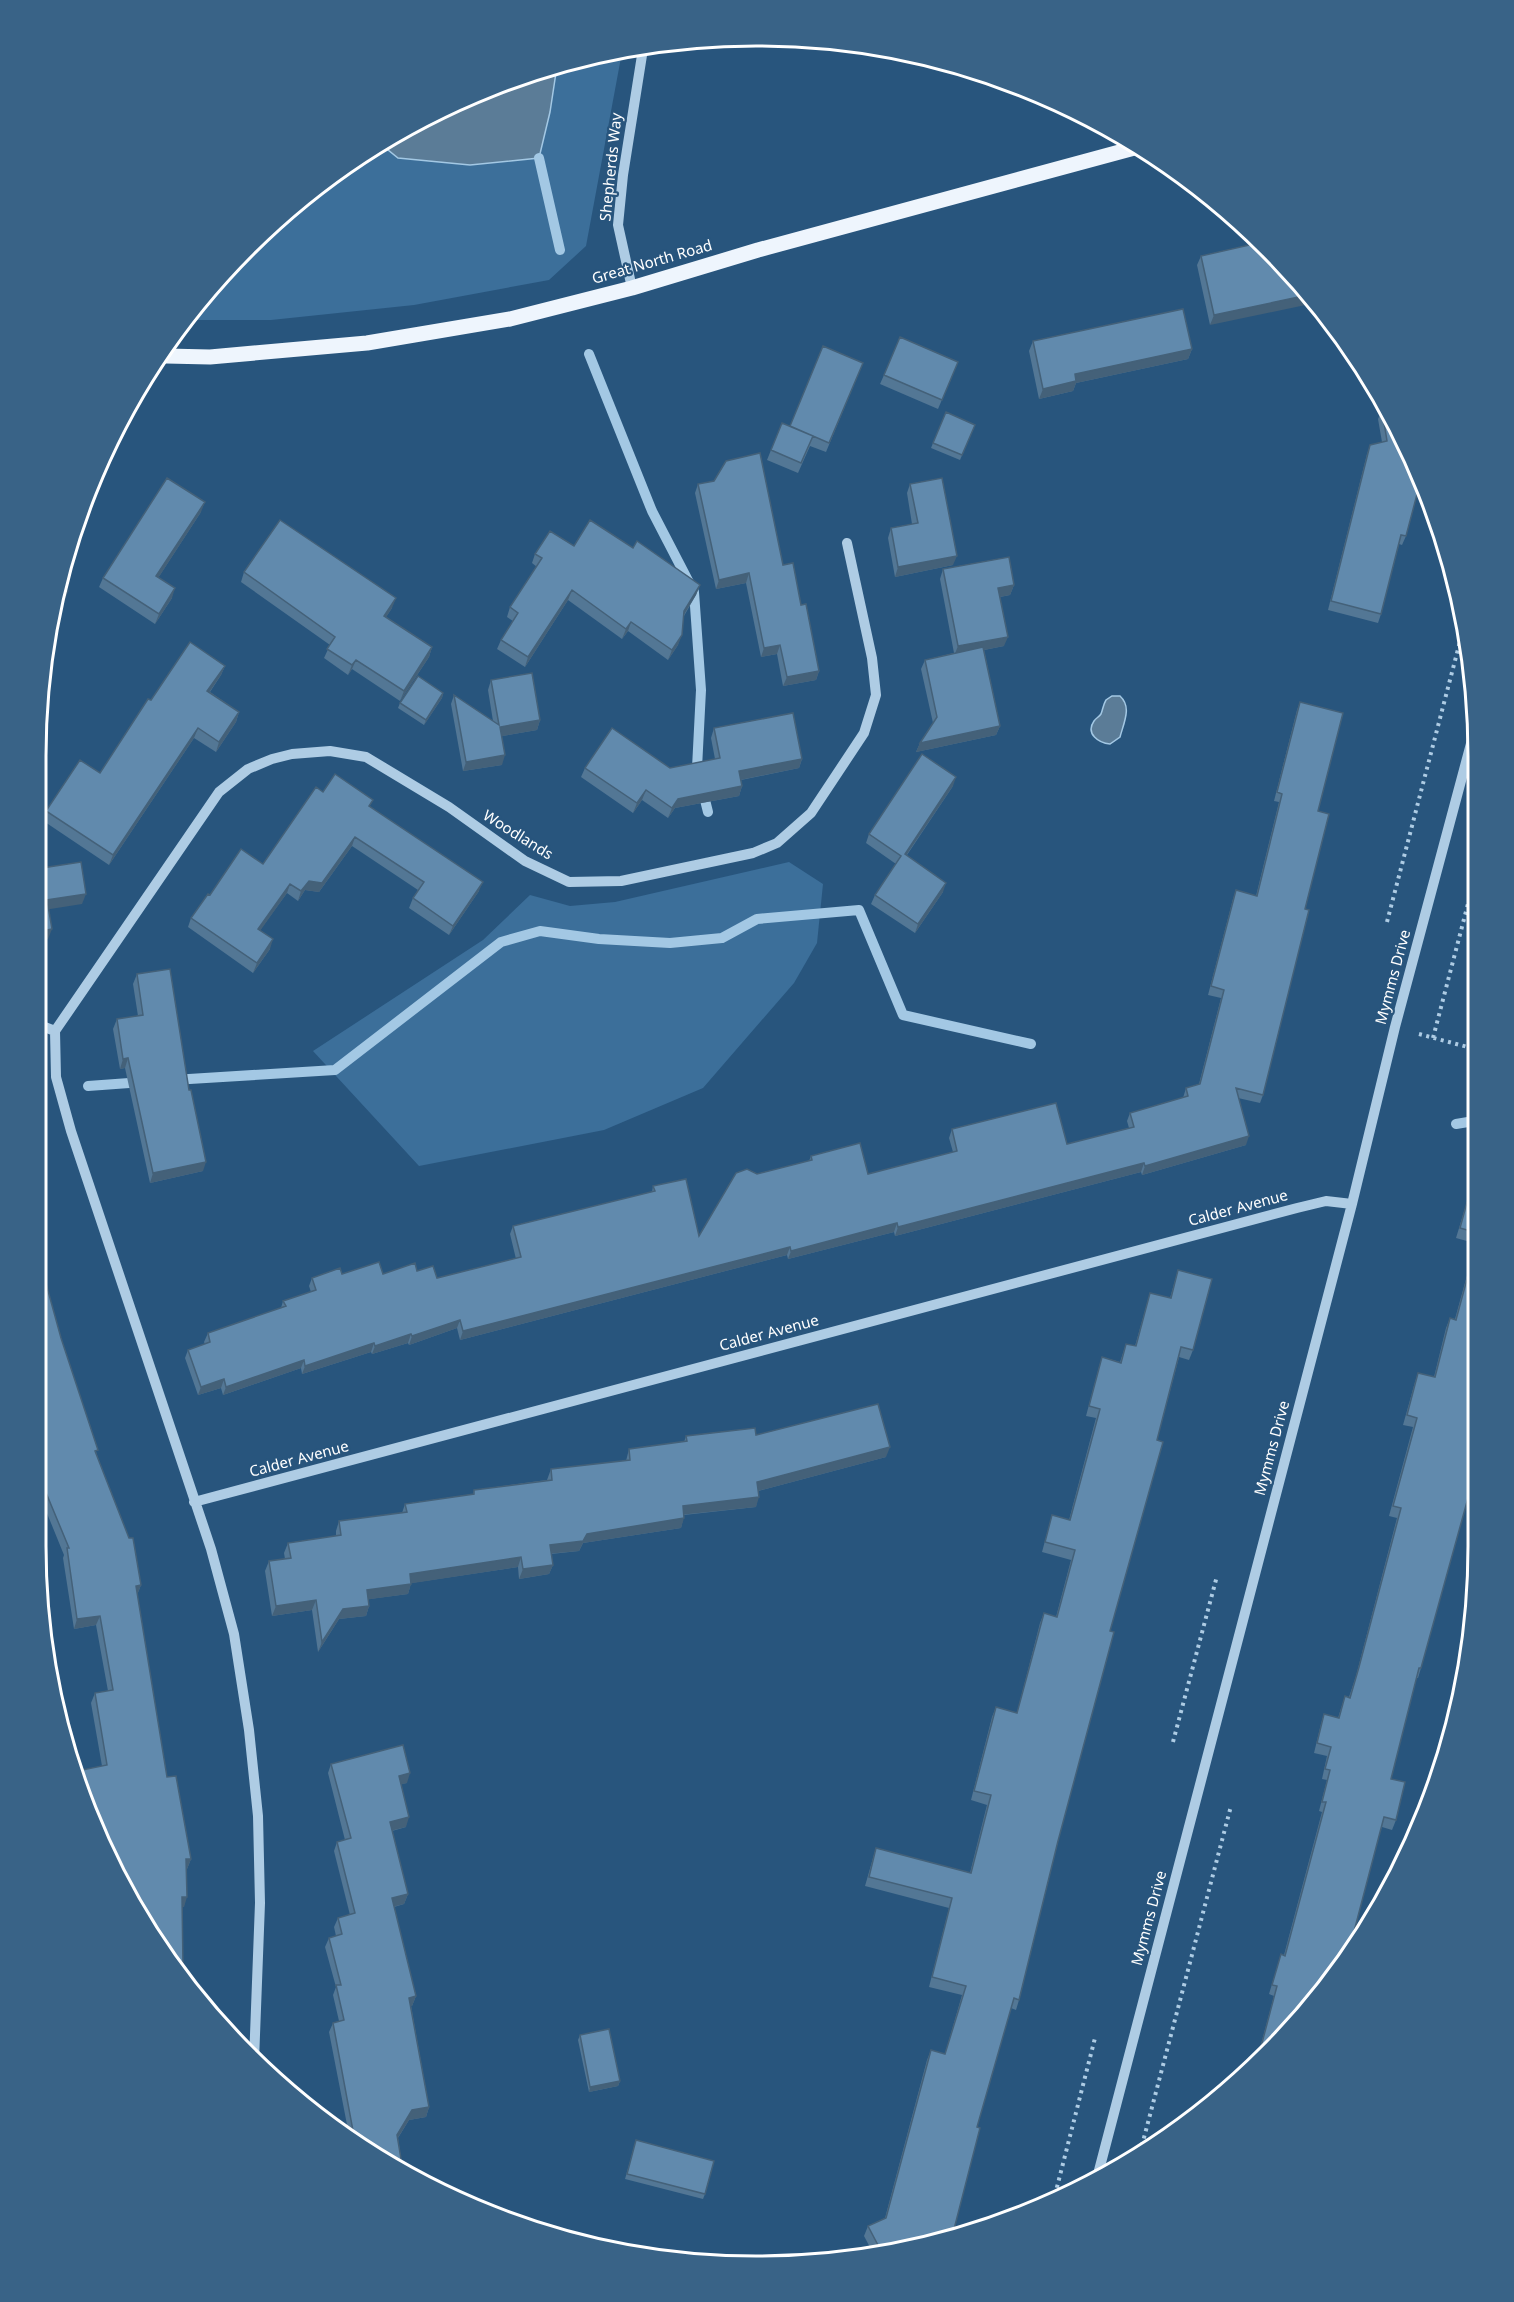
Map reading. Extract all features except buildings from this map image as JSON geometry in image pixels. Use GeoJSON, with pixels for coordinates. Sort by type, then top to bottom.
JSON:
{"type":"FeatureCollection","features":[{"type":"Feature","properties":{"kind":"main road","name":"Great North Road"},"geometry":{"type":"LineString","coordinates":[[170,356],[210,357],[367,343],[510,319],[632,288],[758,250],[1126,150]]}},
{"type":"Feature","properties":{"kind":"street","name":"Shepherds Way"},"geometry":{"type":"LineString","coordinates":[[632,288],[618,225],[624,165],[642,56]]}},
{"type":"Feature","properties":{"kind":"street","name":"Woodlands"},"geometry":{"type":"LineString","coordinates":[[55,1031],[219,792],[248,769],[272,759],[292,754],[330,751],[366,757],[440,802],[525,861],[569,882],[621,881],[753,853],[777,843],[811,813],[864,733],[876,696],[872,658],[847,543]]}},
{"type":"Feature","properties":{"kind":"street","name":"Mymms Drive"},"geometry":{"type":"LineString","coordinates":[[1100,2166],[1352,1204],[1395,1027],[1468,755]]}},
{"type":"Feature","properties":{"kind":"street"},"geometry":{"type":"LineString","coordinates":[[46,1028],[55,1031],[56,1077],[71,1131],[211,1549],[234,1634],[249,1730],[258,1816],[260,1903],[255,2047]]}},
{"type":"Feature","properties":{"kind":"street","name":"Calder Avenue"},"geometry":{"type":"LineString","coordinates":[[194,1502],[1297,1208],[1326,1201],[1352,1204]]}},
{"type":"Feature","properties":{"kind":"path"},"geometry":{"type":"LineString","coordinates":[[1387,922],[1458,647]]}},
{"type":"Feature","properties":{"kind":"path"},"geometry":{"type":"LineString","coordinates":[[1433,1038],[1468,904]]}},
{"type":"Feature","properties":{"kind":"path"},"geometry":{"type":"LineString","coordinates":[[1395,1027],[1468,1047]]}},
{"type":"Feature","properties":{"kind":"path"},"geometry":{"type":"LineString","coordinates":[[1173,1742],[1217,1576]]}},
{"type":"Feature","properties":{"kind":"path"},"geometry":{"type":"LineString","coordinates":[[1143,2141],[1231,1806]]}},
{"type":"Feature","properties":{"kind":"path"},"geometry":{"type":"LineString","coordinates":[[1057,2188],[1095,2038]]}},
{"type":"Feature","properties":{"kind":"shaded area"},"geometry":{"type":"Polygon","coordinates":[[[621,60],[586,246],[549,280],[414,305],[271,320],[196,320],[255,255],[289,223],[324,193],[389,150],[399,158],[470,165],[539,158],[555,76],[621,60]]]}},
{"type":"Feature","properties":{"kind":"shaded area"},"geometry":{"type":"Polygon","coordinates":[[[555,76],[539,158],[470,165],[398,158],[388,150],[443,120],[485,101],[555,76]]]}},
{"type":"Feature","properties":{"kind":"shaded area"},"geometry":{"type":"Polygon","coordinates":[[[1112,696],[1120,696],[1124,700],[1126,710],[1120,737],[1110,744],[1098,740],[1091,730],[1106,700],[1112,696]]]}},
{"type":"Feature","properties":{"kind":"shaded area"},"geometry":{"type":"Polygon","coordinates":[[[789,862],[823,884],[817,943],[794,983],[703,1088],[604,1130],[419,1166],[313,1051],[483,940],[530,895],[570,906],[615,902],[789,862]]]}},
{"type":"Feature","properties":{"kind":"waterway"},"geometry":{"type":"LineString","coordinates":[[539,158],[560,250]]}},
{"type":"Feature","properties":{"kind":"waterway"},"geometry":{"type":"LineString","coordinates":[[589,354],[652,511],[694,592],[701,690],[697,768],[708,812]]}},
{"type":"Feature","properties":{"kind":"waterway"},"geometry":{"type":"LineString","coordinates":[[173,1080],[335,1070],[501,942],[540,931],[599,939],[670,943],[722,938],[757,919],[859,910],[903,1015],[1031,1044]]}},
{"type":"Feature","properties":{"kind":"waterway"},"geometry":{"type":"LineString","coordinates":[[88,1086],[143,1082]]}},
{"type":"Feature","properties":{"kind":"waterway"},"geometry":{"type":"LineString","coordinates":[[1456,1124],[1468,1122]]}}]}
